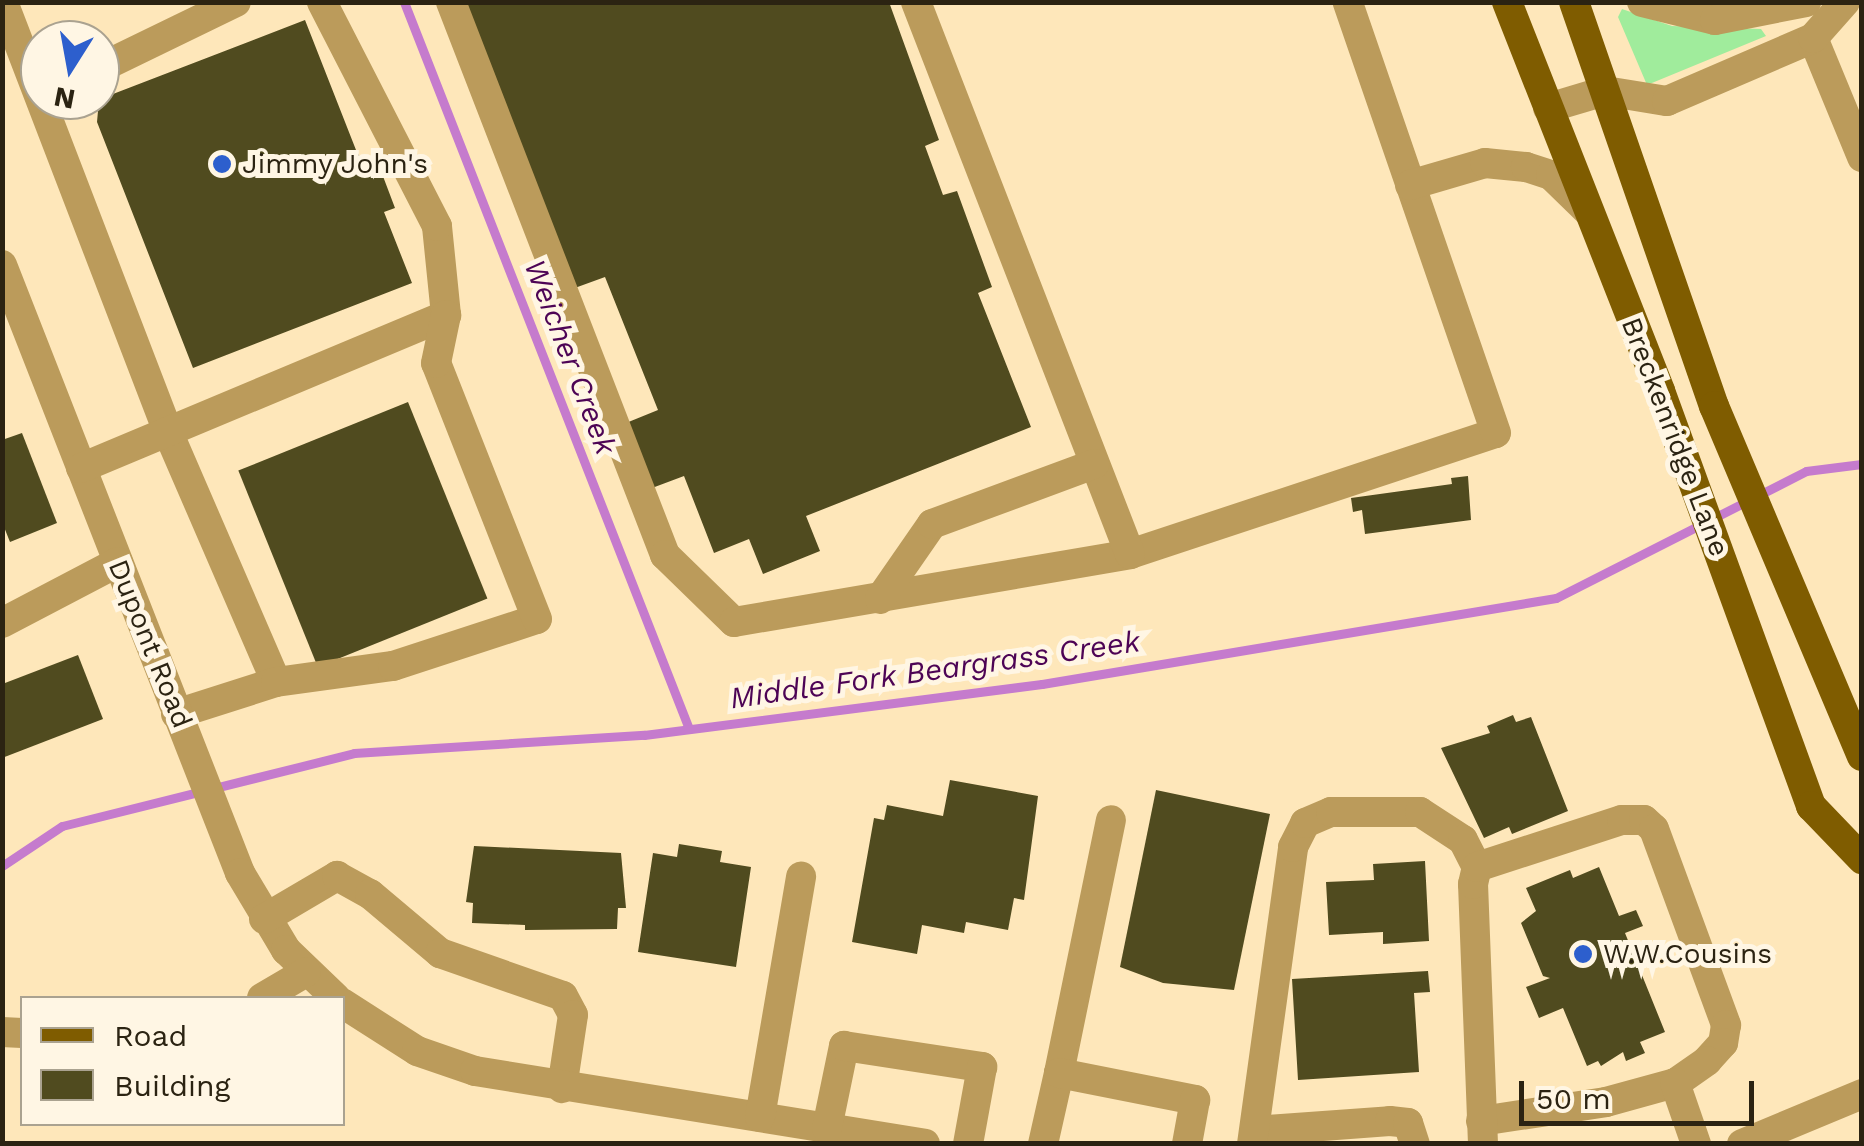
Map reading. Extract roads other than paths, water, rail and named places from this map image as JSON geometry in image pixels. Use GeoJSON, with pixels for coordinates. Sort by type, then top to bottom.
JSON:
{"type":"FeatureCollection","features":[{"type":"Feature","properties":{"kind":"main road","name":"Breckenridge Lane"},"geometry":{"type":"LineString","coordinates":[[1507,2],[1685,460],[1811,806],[1862,859]]}},
{"type":"Feature","properties":{"kind":"main road","name":"Breckenridge Lane"},"geometry":{"type":"LineString","coordinates":[[1574,2],[1731,446],[1862,756]]}},
{"type":"Feature","properties":{"kind":"street"},"geometry":{"type":"LineString","coordinates":[[3,2],[20,47]]}},
{"type":"Feature","properties":{"kind":"street"},"geometry":{"type":"LineString","coordinates":[[120,58],[236,2]]}},
{"type":"Feature","properties":{"kind":"street"},"geometry":{"type":"LineString","coordinates":[[176,714],[276,682],[393,666],[536,619],[436,362],[446,315],[437,226],[322,2]]}},
{"type":"Feature","properties":{"kind":"street"},"geometry":{"type":"LineString","coordinates":[[451,2],[664,555],[734,622],[1130,554],[1496,433],[1348,2]]}},
{"type":"Feature","properties":{"kind":"street"},"geometry":{"type":"LineString","coordinates":[[916,2],[1130,554]]}},
{"type":"Feature","properties":{"kind":"street"},"geometry":{"type":"LineString","coordinates":[[1642,2],[1715,20],[1806,2]]}},
{"type":"Feature","properties":{"kind":"street"},"geometry":{"type":"LineString","coordinates":[[1548,108],[1606,91],[1667,100],[1813,38],[1846,2]]}},
{"type":"Feature","properties":{"kind":"street"},"geometry":{"type":"LineString","coordinates":[[1813,38],[1854,116],[1862,157]]}},
{"type":"Feature","properties":{"kind":"street"},"geometry":{"type":"LineString","coordinates":[[47,120],[168,432],[276,682]]}},
{"type":"Feature","properties":{"kind":"street"},"geometry":{"type":"LineString","coordinates":[[1410,186],[1485,163],[1526,168],[1551,176],[1589,212]]}},
{"type":"Feature","properties":{"kind":"street","name":"Dupont Road"},"geometry":{"type":"LineString","coordinates":[[2,266],[14,331],[81,468],[226,838],[264,919],[306,972],[334,996]]}},
{"type":"Feature","properties":{"kind":"street"},"geometry":{"type":"LineString","coordinates":[[81,468],[446,315]]}},
{"type":"Feature","properties":{"kind":"street"},"geometry":{"type":"LineString","coordinates":[[880,599],[932,524],[1094,464]]}},
{"type":"Feature","properties":{"kind":"street"},"geometry":{"type":"LineString","coordinates":[[2,623],[118,562]]}},
{"type":"Feature","properties":{"kind":"street"},"geometry":{"type":"LineString","coordinates":[[1416,1144],[1408,1123],[1390,1121],[1253,1137],[1293,847],[1305,823],[1331,812],[1420,812],[1463,840],[1478,867],[1472,884],[1482,1132],[1675,1083],[1708,1061],[1723,1042],[1726,1025],[1654,829],[1644,820],[1622,820],[1478,867]]}},
{"type":"Feature","properties":{"kind":"street"},"geometry":{"type":"LineString","coordinates":[[1043,1144],[1111,820]]}},
{"type":"Feature","properties":{"kind":"street"},"geometry":{"type":"LineString","coordinates":[[264,919],[337,876],[370,894],[440,953],[563,996],[573,1015],[562,1088]]}},
{"type":"Feature","properties":{"kind":"street"},"geometry":{"type":"LineString","coordinates":[[760,1117],[800,876]]}},
{"type":"Feature","properties":{"kind":"street"},"geometry":{"type":"LineString","coordinates":[[265,996],[306,972]]}},
{"type":"Feature","properties":{"kind":"street"},"geometry":{"type":"LineString","coordinates":[[345,1005],[417,1051],[475,1071],[925,1144]]}},
{"type":"Feature","properties":{"kind":"street"},"geometry":{"type":"LineString","coordinates":[[827,1128],[844,1046],[982,1067],[968,1144]]}},
{"type":"Feature","properties":{"kind":"street"},"geometry":{"type":"LineString","coordinates":[[1059,1073],[1195,1100],[1186,1144]]}},
{"type":"Feature","properties":{"kind":"street"},"geometry":{"type":"LineString","coordinates":[[1675,1083],[1696,1144]]}},
{"type":"Feature","properties":{"kind":"street"},"geometry":{"type":"LineString","coordinates":[[1742,1144],[1862,1094]]}},
{"type":"Feature","properties":{"kind":"waterway","name":"Weicher Creek"},"geometry":{"type":"LineString","coordinates":[[404,2],[689,729]]}},
{"type":"Feature","properties":{"kind":"waterway","name":"Middle Fork Beargrass Creek"},"geometry":{"type":"LineString","coordinates":[[2,866],[62,826],[354,753],[644,735],[1042,684],[1556,598],[1806,471],[1862,464]]}},
{"type":"Feature","properties":{"kind":"place","name":"Jimmy John's"},"geometry":{"type":"Point","coordinates":[222,164]}},
{"type":"Feature","properties":{"kind":"place","name":"W.W.Cousins"},"geometry":{"type":"Point","coordinates":[1583,954]}}]}
